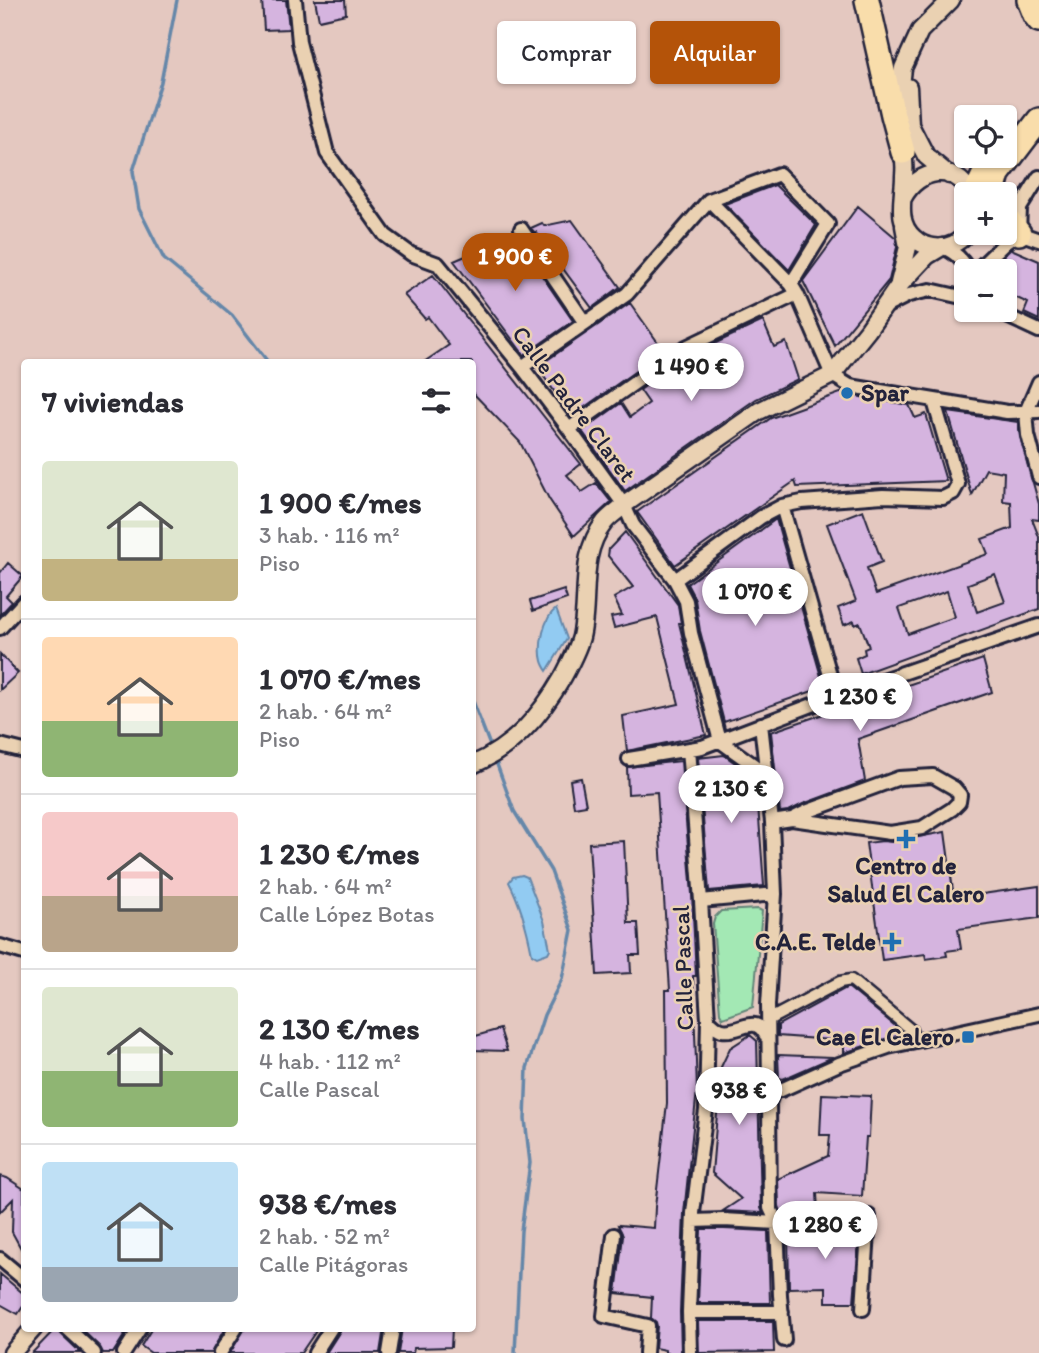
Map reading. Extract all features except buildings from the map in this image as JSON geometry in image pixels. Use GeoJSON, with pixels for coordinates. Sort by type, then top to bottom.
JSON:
{"type":"FeatureCollection","features":[{"type":"Feature","properties":{"kind":"highway"},"geometry":{"type":"LineString","coordinates":[[867,0],[903,152]]}},
{"type":"Feature","properties":{"kind":"highway"},"geometry":{"type":"LineString","coordinates":[[1029,0],[1039,20]]}},
{"type":"Feature","properties":{"kind":"highway"},"geometry":{"type":"LineString","coordinates":[[1017,139],[1039,119]]}},
{"type":"Feature","properties":{"kind":"highway"},"geometry":{"type":"LineString","coordinates":[[996,182],[998,174],[1039,119]]}},
{"type":"Feature","properties":{"kind":"street","name":"Calle Padre Claret"},"geometry":{"type":"LineString","coordinates":[[295,0],[299,42],[327,153],[385,234],[411,254],[438,264],[522,367],[624,505],[633,525],[675,580],[686,601],[691,633],[720,740]]}},
{"type":"Feature","properties":{"kind":"street"},"geometry":{"type":"LineString","coordinates":[[897,288],[908,247],[902,217],[905,174],[897,112],[902,68],[920,31],[951,0]]}},
{"type":"Feature","properties":{"kind":"street"},"geometry":{"type":"LineString","coordinates":[[949,175],[926,156],[910,125],[908,87],[917,54],[936,23],[964,0]]}},
{"type":"Feature","properties":{"kind":"street"},"geometry":{"type":"LineString","coordinates":[[522,367],[627,293],[709,200],[779,174],[828,224],[794,289],[684,348],[569,429]]}},
{"type":"Feature","properties":{"kind":"street"},"geometry":{"type":"LineString","coordinates":[[903,198],[916,180],[927,175],[949,175],[962,182]]}},
{"type":"Feature","properties":{"kind":"street"},"geometry":{"type":"LineString","coordinates":[[988,259],[1006,242],[1020,235],[1020,208],[1039,177]]}},
{"type":"Feature","properties":{"kind":"street"},"geometry":{"type":"LineString","coordinates":[[709,200],[794,289],[832,375],[850,386],[1007,412],[1033,412]]}},
{"type":"Feature","properties":{"kind":"street"},"geometry":{"type":"LineString","coordinates":[[905,226],[911,236],[920,243],[930,247],[943,247],[960,259]]}},
{"type":"Feature","properties":{"kind":"street"},"geometry":{"type":"LineString","coordinates":[[521,229],[585,323]]}},
{"type":"Feature","properties":{"kind":"street"},"geometry":{"type":"LineString","coordinates":[[476,764],[506,747],[534,720],[570,663],[582,630],[586,567],[592,545],[604,523],[624,505],[759,411],[832,375],[897,288],[927,256],[954,244]]}},
{"type":"Feature","properties":{"kind":"street"},"geometry":{"type":"LineString","coordinates":[[883,309],[909,295],[930,290],[954,295]]}},
{"type":"Feature","properties":{"kind":"street"},"geometry":{"type":"LineString","coordinates":[[1017,321],[1039,331]]}},
{"type":"Feature","properties":{"kind":"street"},"geometry":{"type":"LineString","coordinates":[[1039,382],[1028,435],[1039,477]]}},
{"type":"Feature","properties":{"kind":"street"},"geometry":{"type":"LineString","coordinates":[[675,580],[761,517],[782,506],[883,496],[943,498],[953,493],[958,484],[934,401]]}},
{"type":"Feature","properties":{"kind":"street"},"geometry":{"type":"LineString","coordinates":[[782,506],[836,696]]}},
{"type":"Feature","properties":{"kind":"street"},"geometry":{"type":"LineString","coordinates":[[0,628],[21,606]]}},
{"type":"Feature","properties":{"kind":"street"},"geometry":{"type":"LineString","coordinates":[[629,759],[702,747],[836,696],[1039,626]]}},
{"type":"Feature","properties":{"kind":"street"},"geometry":{"type":"LineString","coordinates":[[761,724],[772,822],[775,894],[768,1004],[769,1083],[774,1089],[781,1090],[839,1064],[888,1047],[1039,1014]]}},
{"type":"Feature","properties":{"kind":"street"},"geometry":{"type":"LineString","coordinates":[[720,740],[766,774]]}},
{"type":"Feature","properties":{"kind":"street"},"geometry":{"type":"LineString","coordinates":[[0,746],[21,750]]}},
{"type":"Feature","properties":{"kind":"street","name":"Calle Pascal"},"geometry":{"type":"LineString","coordinates":[[689,749],[708,1020],[706,1110],[693,1221],[690,1353]]}},
{"type":"Feature","properties":{"kind":"street"},"geometry":{"type":"LineString","coordinates":[[772,822],[792,819],[890,834],[922,828],[952,809],[959,802],[960,795],[954,788],[933,776],[899,778],[792,819]]}},
{"type":"Feature","properties":{"kind":"street"},"geometry":{"type":"LineString","coordinates":[[701,901],[775,894]]}},
{"type":"Feature","properties":{"kind":"street"},"geometry":{"type":"LineString","coordinates":[[0,946],[21,952]]}},
{"type":"Feature","properties":{"kind":"street"},"geometry":{"type":"LineString","coordinates":[[768,1020],[840,982],[851,980],[911,1030],[915,1041]]}},
{"type":"Feature","properties":{"kind":"street"},"geometry":{"type":"LineString","coordinates":[[708,1020],[720,1030],[730,1030],[760,1017],[768,1004]]}},
{"type":"Feature","properties":{"kind":"street"},"geometry":{"type":"LineString","coordinates":[[746,1024],[759,1026],[768,1041]]}},
{"type":"Feature","properties":{"kind":"street"},"geometry":{"type":"LineString","coordinates":[[774,1089],[769,1103],[770,1208],[777,1223],[784,1340]]}},
{"type":"Feature","properties":{"kind":"street"},"geometry":{"type":"LineString","coordinates":[[693,1221],[777,1223],[869,1216],[863,1309]]}},
{"type":"Feature","properties":{"kind":"street"},"geometry":{"type":"LineString","coordinates":[[614,1235],[604,1316],[648,1326],[646,1353]]}},
{"type":"Feature","properties":{"kind":"street"},"geometry":{"type":"LineString","coordinates":[[0,1259],[21,1276]]}},
{"type":"Feature","properties":{"kind":"street"},"geometry":{"type":"LineString","coordinates":[[689,1312],[782,1312]]}},
{"type":"Feature","properties":{"kind":"street"},"geometry":{"type":"LineString","coordinates":[[12,1353],[30,1332]]}},
{"type":"Feature","properties":{"kind":"street"},"geometry":{"type":"LineString","coordinates":[[71,1332],[93,1353]]}},
{"type":"Feature","properties":{"kind":"street"},"geometry":{"type":"LineString","coordinates":[[124,1353],[137,1332]]}},
{"type":"Feature","properties":{"kind":"street"},"geometry":{"type":"LineString","coordinates":[[220,1353],[233,1332]]}},
{"type":"Feature","properties":{"kind":"street"},"geometry":{"type":"LineString","coordinates":[[316,1353],[329,1332]]}},
{"type":"Feature","properties":{"kind":"street"},"geometry":{"type":"LineString","coordinates":[[389,1353],[392,1332]]}},
{"type":"Feature","properties":{"kind":"green space"},"geometry":{"type":"Polygon","coordinates":[[[721,911],[762,911],[753,1007],[723,1018],[720,1013],[713,924],[715,917],[721,911]]]}},
{"type":"Feature","properties":{"kind":"water"},"geometry":{"type":"Polygon","coordinates":[[[556,609],[567,639],[547,671],[541,655],[542,640],[548,618],[556,609]]]}},
{"type":"Feature","properties":{"kind":"water"},"geometry":{"type":"Polygon","coordinates":[[[513,877],[527,877],[544,921],[550,949],[548,953],[537,957],[532,954],[523,917],[509,882],[513,877]]]}},
{"type":"Feature","properties":{"kind":"waterway"},"geometry":{"type":"LineString","coordinates":[[177,0],[161,82],[133,171],[139,209],[164,259],[232,315],[266,359]]}},
{"type":"Feature","properties":{"kind":"waterway"},"geometry":{"type":"LineString","coordinates":[[476,709],[491,748]]}},
{"type":"Feature","properties":{"kind":"waterway"},"geometry":{"type":"LineString","coordinates":[[495,759],[514,811],[551,871],[572,930],[562,979],[544,1015],[527,1068],[525,1119],[530,1163],[521,1231],[515,1353]]}},
{"type":"Feature","properties":{"kind":"place","name":"Spar"},"geometry":{"type":"Point","coordinates":[847,393]}},
{"type":"Feature","properties":{"kind":"place","name":"Centro de Salud El Calero"},"geometry":{"type":"Point","coordinates":[906,839]}},
{"type":"Feature","properties":{"kind":"place","name":"C.A.E. Telde"},"geometry":{"type":"Point","coordinates":[892,942]}},
{"type":"Feature","properties":{"kind":"place","name":"Cae El Calero"},"geometry":{"type":"Point","coordinates":[968,1037]}}]}
